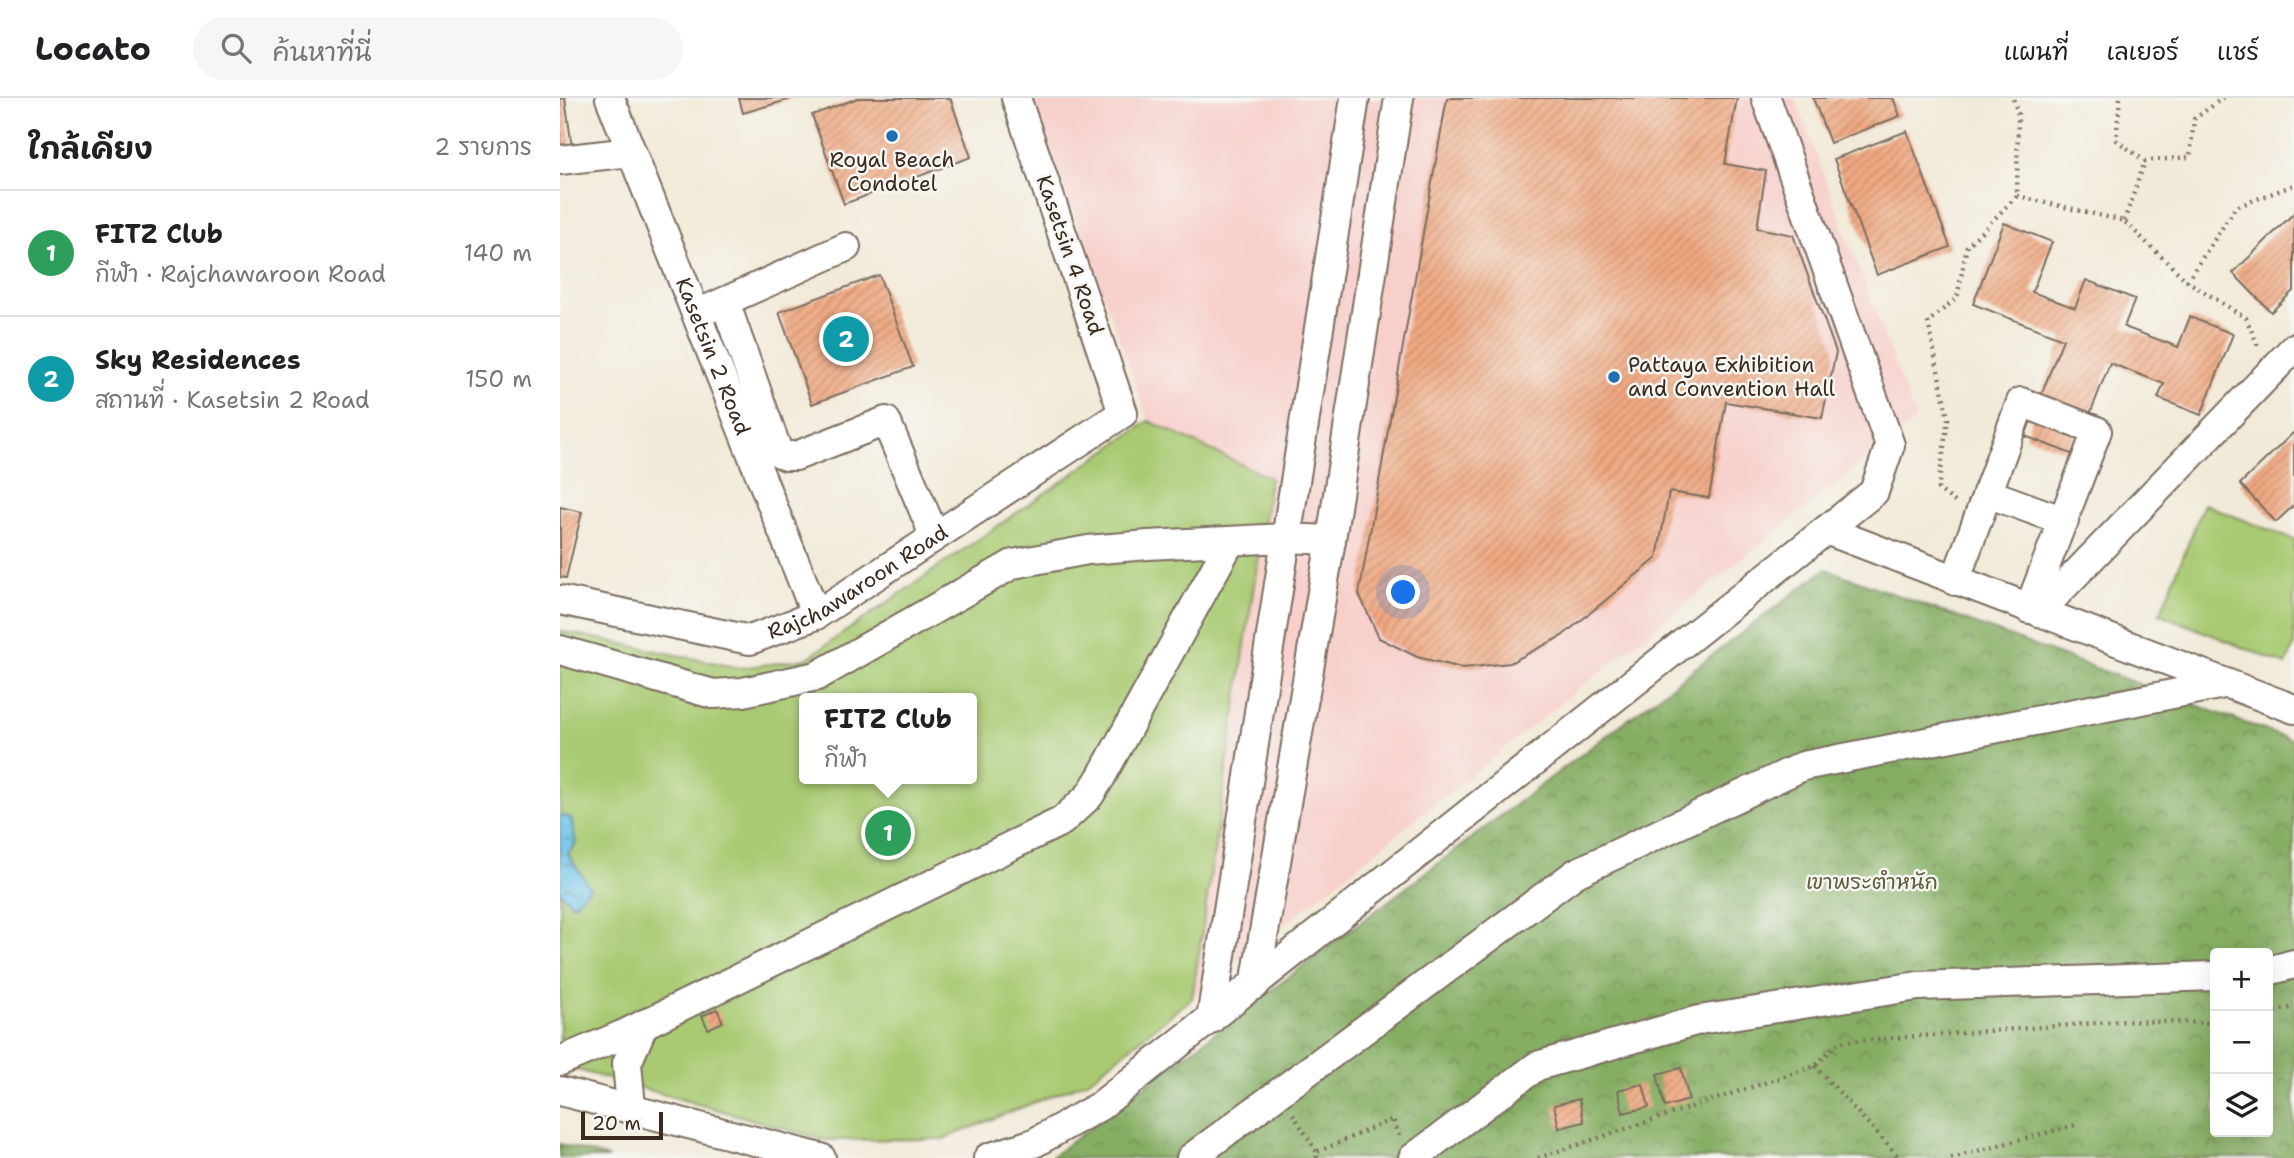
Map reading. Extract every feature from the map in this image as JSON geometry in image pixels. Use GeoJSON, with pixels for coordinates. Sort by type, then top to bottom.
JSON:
{"type":"FeatureCollection","features":[{"type":"Feature","properties":{"kind":"street","name":"Kasetsin 2 Road"},"geometry":{"type":"LineString","coordinates":[[610,98],[816,615]]}},
{"type":"Feature","properties":{"kind":"street","name":"Kasetsin 4 Road"},"geometry":{"type":"LineString","coordinates":[[1016,98],[1123,413]]}},
{"type":"Feature","properties":{"kind":"street"},"geometry":{"type":"LineString","coordinates":[[1211,1019],[1355,98]]}},
{"type":"Feature","properties":{"kind":"street"},"geometry":{"type":"LineString","coordinates":[[1255,985],[1331,540],[1399,98]]}},
{"type":"Feature","properties":{"kind":"street"},"geometry":{"type":"LineString","coordinates":[[988,1158],[1034,1143],[1100,1106],[1874,492],[1890,446],[1766,98]]}},
{"type":"Feature","properties":{"kind":"street"},"geometry":{"type":"LineString","coordinates":[[560,160],[631,152]]}},
{"type":"Feature","properties":{"kind":"street"},"geometry":{"type":"LineString","coordinates":[[696,315],[846,247]]}},
{"type":"Feature","properties":{"kind":"street"},"geometry":{"type":"LineString","coordinates":[[725,302],[778,452],[786,457],[796,456],[886,421],[934,535]]}},
{"type":"Feature","properties":{"kind":"street"},"geometry":{"type":"LineString","coordinates":[[2034,610],[2294,348]]}},
{"type":"Feature","properties":{"kind":"street"},"geometry":{"type":"LineString","coordinates":[[1955,581],[2021,402],[2097,431],[2034,610]]}},
{"type":"Feature","properties":{"kind":"street","name":"Rajchawaroon Road"},"geometry":{"type":"LineString","coordinates":[[560,600],[750,640],[786,629],[816,615],[1123,413]]}},
{"type":"Feature","properties":{"kind":"street"},"geometry":{"type":"LineString","coordinates":[[1987,493],[2064,520]]}},
{"type":"Feature","properties":{"kind":"street"},"geometry":{"type":"LineString","coordinates":[[1826,530],[2294,709]]}},
{"type":"Feature","properties":{"kind":"street"},"geometry":{"type":"LineString","coordinates":[[560,650],[713,694],[743,692],[817,676],[1013,564],[1088,550],[1285,538],[1331,540]]}},
{"type":"Feature","properties":{"kind":"street"},"geometry":{"type":"LineString","coordinates":[[560,1061],[644,1024],[1042,833],[1073,813],[1101,777],[1230,542]]}},
{"type":"Feature","properties":{"kind":"street"},"geometry":{"type":"LineString","coordinates":[[1191,1158],[1576,873],[1803,766],[2224,684]]}},
{"type":"Feature","properties":{"kind":"street"},"geometry":{"type":"LineString","coordinates":[[2273,970],[2294,964]]}},
{"type":"Feature","properties":{"kind":"street"},"geometry":{"type":"LineString","coordinates":[[1414,1157],[1537,1066],[1712,1018],[1918,986],[2210,976]]}},
{"type":"Feature","properties":{"kind":"street"},"geometry":{"type":"LineString","coordinates":[[631,1107],[627,1063],[644,1024]]}},
{"type":"Feature","properties":{"kind":"street"},"geometry":{"type":"LineString","coordinates":[[560,1091],[631,1107],[821,1158]]}},
{"type":"Feature","properties":{"kind":"path"},"geometry":{"type":"LineString","coordinates":[[1987,493],[1955,502],[1938,489],[1948,419],[1928,322],[1957,299],[1968,246],[2017,196],[2018,114],[2013,98]]}},
{"type":"Feature","properties":{"kind":"path"},"geometry":{"type":"LineString","coordinates":[[2120,98],[2116,140],[2145,161],[2190,157],[2194,119],[2223,98]]}},
{"type":"Feature","properties":{"kind":"path"},"geometry":{"type":"LineString","coordinates":[[2124,221],[2145,161]]}},
{"type":"Feature","properties":{"kind":"path"},"geometry":{"type":"LineString","coordinates":[[2187,281],[2236,207],[2294,185]]}},
{"type":"Feature","properties":{"kind":"path"},"geometry":{"type":"LineString","coordinates":[[2017,196],[2124,221],[2187,281],[2246,318],[2270,373]]}},
{"type":"Feature","properties":{"kind":"path"},"geometry":{"type":"LineString","coordinates":[[2273,1012],[2294,1007]]}},
{"type":"Feature","properties":{"kind":"path"},"geometry":{"type":"LineString","coordinates":[[1538,1158],[1815,1066],[1839,1042],[2124,1021],[2210,1023]]}},
{"type":"Feature","properties":{"kind":"path"},"geometry":{"type":"LineString","coordinates":[[1815,1066],[1900,1158]]}},
{"type":"Feature","properties":{"kind":"path"},"geometry":{"type":"LineString","coordinates":[[1279,1093],[1317,1155],[1393,1119],[1404,1153],[1414,1157]]}},
{"type":"Feature","properties":{"kind":"path"},"geometry":{"type":"LineString","coordinates":[[1951,1158],[2076,1125]]}},
{"type":"Feature","properties":{"kind":"shaded area"},"geometry":{"type":"Polygon","coordinates":[[[1031,98],[1795,98],[1916,420],[1088,1081],[943,1139],[825,1140],[560,631],[740,668],[806,659],[1149,421],[1031,98]]]}},
{"type":"Feature","properties":{"kind":"green space"},"geometry":{"type":"Polygon","coordinates":[[[1149,421],[1270,478],[1192,998],[1088,1081],[943,1139],[825,1140],[560,1065],[560,631],[740,668],[806,659],[1149,421]]]}},
{"type":"Feature","properties":{"kind":"green space"},"geometry":{"type":"Polygon","coordinates":[[[2204,504],[2294,540],[2294,646],[2286,665],[2160,614],[2204,504]]]}},
{"type":"Feature","properties":{"kind":"green space","name":"เขาพระตำหนัก"},"geometry":{"type":"Polygon","coordinates":[[[1826,569],[2294,741],[2294,1158],[1050,1158],[1826,569]]]}},
{"type":"Feature","properties":{"kind":"green space"},"geometry":{"type":"Polygon","coordinates":[[[560,1144],[609,1158],[560,1158],[560,1144]]]}},
{"type":"Feature","properties":{"kind":"water"},"geometry":{"type":"Polygon","coordinates":[[[560,815],[571,818],[576,843],[568,854],[590,888],[573,905],[560,892],[560,815]]]}},
{"type":"Feature","properties":{"kind":"building"},"geometry":{"type":"Polygon","coordinates":[[[560,98],[565,98],[572,147],[560,148],[560,98]]]}},
{"type":"Feature","properties":{"kind":"building"},"geometry":{"type":"Polygon","coordinates":[[[739,98],[791,98],[791,99],[743,113],[739,98]]]}},
{"type":"Feature","properties":{"kind":"building","name":"Royal Beach Condotel"},"geometry":{"type":"Polygon","coordinates":[[[858,98],[950,98],[971,157],[844,204],[812,115],[858,98]]]}},
{"type":"Feature","properties":{"kind":"building","name":"Pattaya Exhibition and Convention Hall"},"geometry":{"type":"Polygon","coordinates":[[[1447,98],[1737,98],[1725,164],[1766,171],[1757,228],[1793,235],[1836,352],[1822,418],[1726,402],[1709,498],[1669,492],[1657,558],[1562,636],[1510,663],[1462,668],[1417,657],[1379,638],[1359,594],[1447,98]]]}},
{"type":"Feature","properties":{"kind":"building"},"geometry":{"type":"Polygon","coordinates":[[[1813,98],[1893,98],[1900,116],[1830,143],[1813,98]]]}},
{"type":"Feature","properties":{"kind":"building"},"geometry":{"type":"Polygon","coordinates":[[[1907,131],[1950,247],[1877,275],[1834,159],[1907,131]]]}},
{"type":"Feature","properties":{"kind":"building"},"geometry":{"type":"Polygon","coordinates":[[[2294,213],[2294,290],[2271,312],[2233,273],[2294,213]]]}},
{"type":"Feature","properties":{"kind":"building"},"geometry":{"type":"Polygon","coordinates":[[[2004,223],[2052,242],[2032,292],[2075,308],[2086,280],[2135,299],[2124,327],[2178,347],[2190,317],[2233,334],[2201,415],[2158,398],[2164,384],[2110,363],[2074,455],[2025,436],[2063,339],[1973,304],[2004,223]]]}},
{"type":"Feature","properties":{"kind":"building"},"geometry":{"type":"Polygon","coordinates":[[[879,275],[913,367],[812,404],[779,312],[879,275]]]}},
{"type":"Feature","properties":{"kind":"building"},"geometry":{"type":"Polygon","coordinates":[[[2294,432],[2294,505],[2276,522],[2240,484],[2294,432]]]}},
{"type":"Feature","properties":{"kind":"building"},"geometry":{"type":"Polygon","coordinates":[[[560,507],[582,512],[566,578],[560,577],[560,507]]]}},
{"type":"Feature","properties":{"kind":"building"},"geometry":{"type":"Polygon","coordinates":[[[717,1009],[723,1022],[708,1029],[702,1016],[717,1009]]]}},
{"type":"Feature","properties":{"kind":"building"},"geometry":{"type":"Polygon","coordinates":[[[1681,1068],[1689,1100],[1665,1107],[1657,1074],[1681,1068]]]}},
{"type":"Feature","properties":{"kind":"building"},"geometry":{"type":"Polygon","coordinates":[[[1643,1084],[1649,1107],[1623,1113],[1618,1090],[1643,1084]]]}},
{"type":"Feature","properties":{"kind":"building"},"geometry":{"type":"Polygon","coordinates":[[[1579,1099],[1584,1122],[1559,1128],[1554,1105],[1579,1099]]]}},
{"type":"Feature","properties":{"kind":"place","name":"Royal Beach Condotel"},"geometry":{"type":"Point","coordinates":[892,136]}},
{"type":"Feature","properties":{"kind":"place","name":"Sky Residences"},"geometry":{"type":"Point","coordinates":[846,339]}},
{"type":"Feature","properties":{"kind":"place","name":"Pattaya Exhibition and Convention Hall"},"geometry":{"type":"Point","coordinates":[1614,377]}},
{"type":"Feature","properties":{"kind":"place","name":"FITZ Club"},"geometry":{"type":"Point","coordinates":[888,833]}}]}
